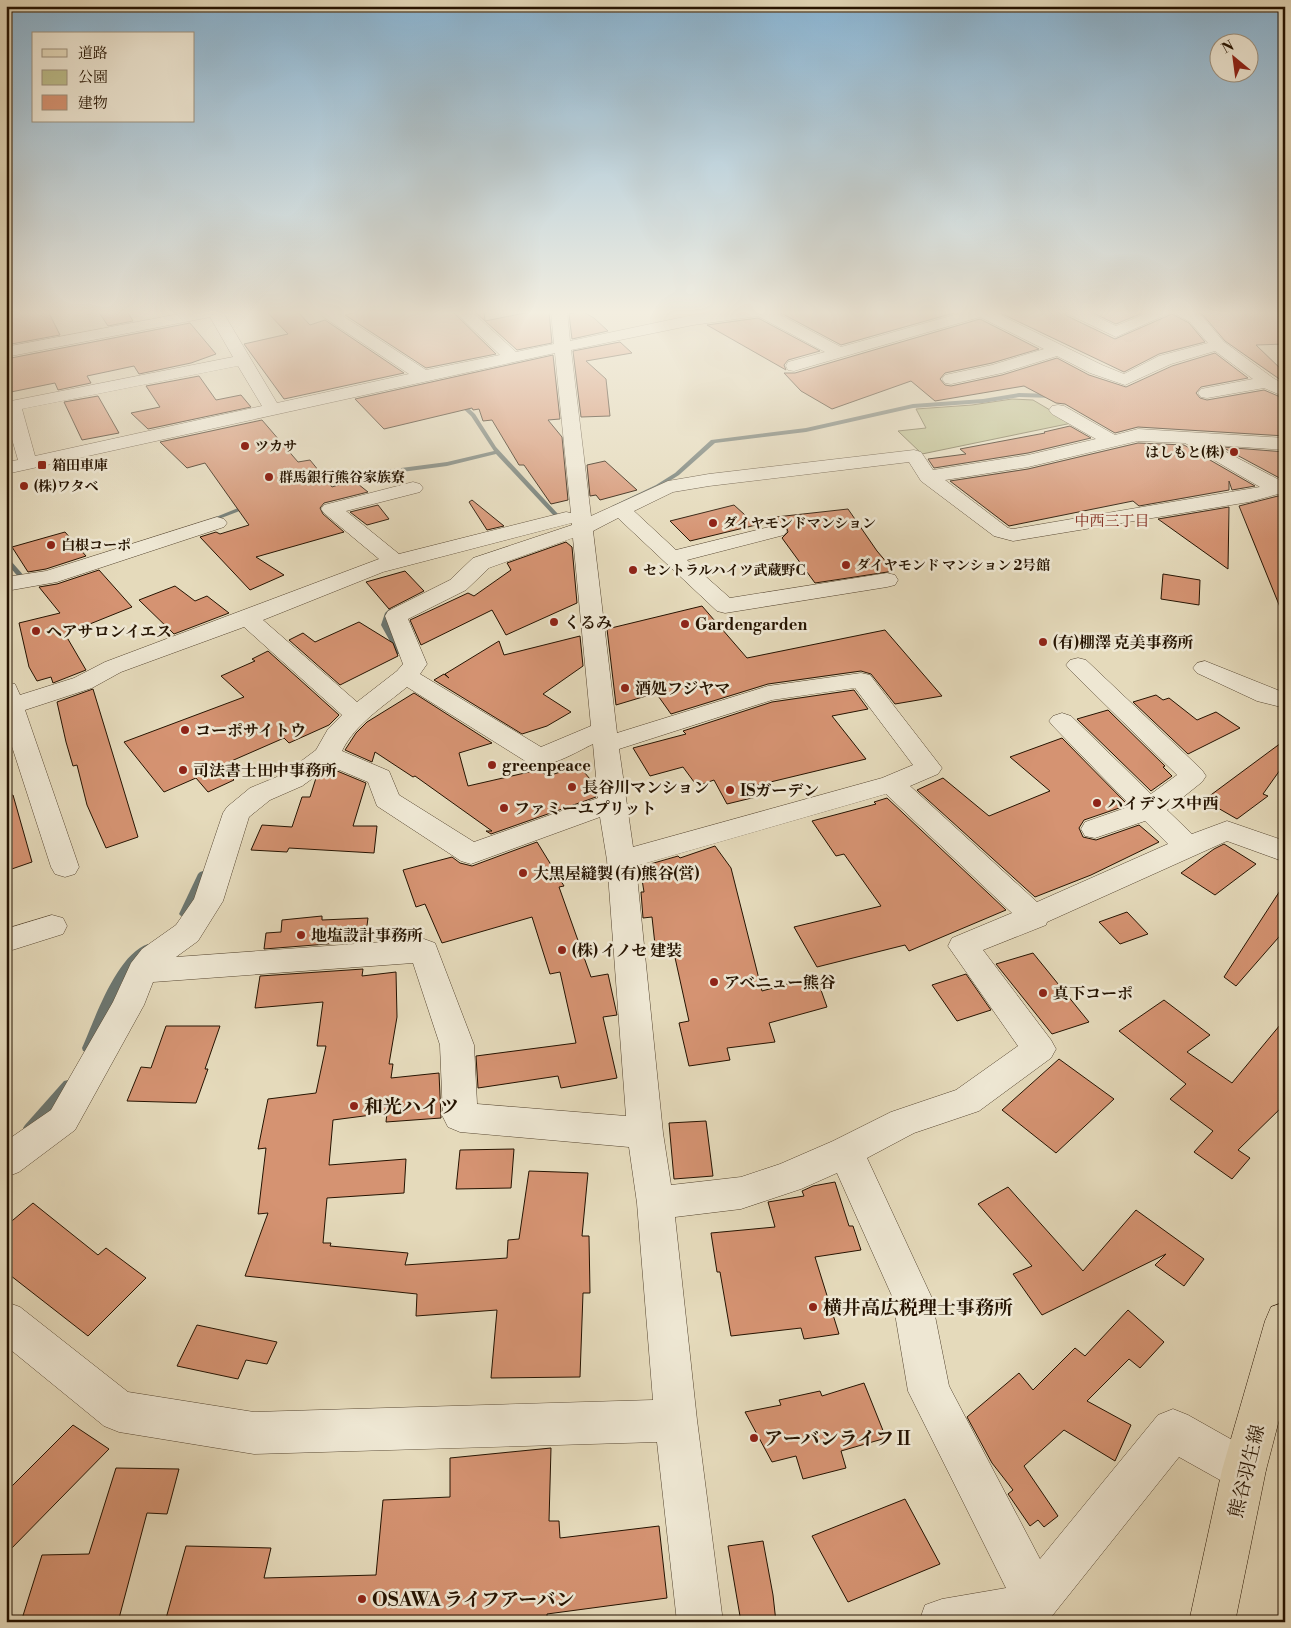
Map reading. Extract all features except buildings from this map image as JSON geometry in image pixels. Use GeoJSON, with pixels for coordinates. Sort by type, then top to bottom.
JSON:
{"type":"FeatureCollection","features":[{"type":"Feature","properties":{"kind":"main road","name":"熊谷羽生線"},"geometry":{"type":"LineString","coordinates":[[1212,1622],[1244,1470],[1285,1321]]}},
{"type":"Feature","properties":{"kind":"street"},"geometry":{"type":"LineString","coordinates":[[28,463],[9,407],[109,387]]}},
{"type":"Feature","properties":{"kind":"street"},"geometry":{"type":"LineString","coordinates":[[259,387],[272,409]]}},
{"type":"Feature","properties":{"kind":"street"},"geometry":{"type":"LineString","coordinates":[[6,468],[373,387]]}},
{"type":"Feature","properties":{"kind":"street"},"geometry":{"type":"LineString","coordinates":[[567,387],[612,803],[621,860],[645,1133],[655,1203],[676,1420],[700,1622]]}},
{"type":"Feature","properties":{"kind":"street"},"geometry":{"type":"LineString","coordinates":[[1207,393],[1240,387]]}},
{"type":"Feature","properties":{"kind":"street"},"geometry":{"type":"LineString","coordinates":[[1058,410],[1112,442]]}},
{"type":"Feature","properties":{"kind":"street"},"geometry":{"type":"LineString","coordinates":[[928,477],[1028,461],[1112,442],[1138,434],[1285,444]]}},
{"type":"Feature","properties":{"kind":"street"},"geometry":{"type":"LineString","coordinates":[[1185,437],[1281,489]]}},
{"type":"Feature","properties":{"kind":"street"},"geometry":{"type":"LineString","coordinates":[[6,1162],[63,1120],[128,1005],[142,971],[153,957],[187,933],[208,901],[237,813],[260,794],[293,780],[327,754],[352,711],[406,676],[415,664],[396,616],[458,585],[481,563],[582,523],[621,510],[668,487],[709,480],[914,456],[928,477],[1001,532],[1013,535],[1281,489]]}},
{"type":"Feature","properties":{"kind":"street"},"geometry":{"type":"LineString","coordinates":[[394,561],[331,510],[413,488]]}},
{"type":"Feature","properties":{"kind":"street"},"geometry":{"type":"LineString","coordinates":[[621,510],[725,606],[888,580]]}},
{"type":"Feature","properties":{"kind":"street"},"geometry":{"type":"LineString","coordinates":[[6,584],[49,577],[217,523]]}},
{"type":"Feature","properties":{"kind":"street"},"geometry":{"type":"LineString","coordinates":[[65,867],[8,701],[83,683],[113,667],[394,561],[482,538],[582,523]]}},
{"type":"Feature","properties":{"kind":"street"},"geometry":{"type":"LineString","coordinates":[[672,557],[777,531]]}},
{"type":"Feature","properties":{"kind":"street"},"geometry":{"type":"LineString","coordinates":[[247,618],[352,711]]}},
{"type":"Feature","properties":{"kind":"street"},"geometry":{"type":"LineString","coordinates":[[1078,664],[1193,776],[1150,809],[1095,829]]}},
{"type":"Feature","properties":{"kind":"street"},"geometry":{"type":"LineString","coordinates":[[1205,668],[1266,696],[1285,701]]}},
{"type":"Feature","properties":{"kind":"street"},"geometry":{"type":"LineString","coordinates":[[406,676],[539,758],[605,737],[768,693],[861,680],[929,768],[891,784],[621,860]]}},
{"type":"Feature","properties":{"kind":"street"},"geometry":{"type":"LineString","coordinates":[[1062,721],[1187,846]]}},
{"type":"Feature","properties":{"kind":"street"},"geometry":{"type":"LineString","coordinates":[[327,754],[380,777],[387,800],[471,854],[612,803]]}},
{"type":"Feature","properties":{"kind":"street"},"geometry":{"type":"LineString","coordinates":[[891,784],[1035,917]]}},
{"type":"Feature","properties":{"kind":"street"},"geometry":{"type":"LineString","coordinates":[[655,1203],[741,1194],[788,1178],[846,1152],[903,1122],[967,1101],[1039,1049],[963,946],[1035,917],[1187,846],[1227,830],[1285,852]]}},
{"type":"Feature","properties":{"kind":"street"},"geometry":{"type":"LineString","coordinates":[[6,941],[52,926]]}},
{"type":"Feature","properties":{"kind":"street"},"geometry":{"type":"LineString","coordinates":[[142,971],[424,951],[457,1045],[460,1117],[645,1133]]}},
{"type":"Feature","properties":{"kind":"street"},"geometry":{"type":"LineString","coordinates":[[846,1152],[911,1296],[929,1391],[1036,1600]]}},
{"type":"Feature","properties":{"kind":"street"},"geometry":{"type":"LineString","coordinates":[[6,1321],[119,1411],[254,1433],[676,1420]]}},
{"type":"Feature","properties":{"kind":"street"},"geometry":{"type":"LineString","coordinates":[[942,1622],[1002,1613],[1036,1600],[1173,1430],[1244,1470]]}},
{"type":"Feature","properties":{"kind":"green space"},"geometry":{"type":"Polygon","coordinates":[[[1012,399],[1033,400],[1072,423],[922,454],[898,431],[926,428],[916,409],[972,405],[1012,399]]]}},
{"type":"Feature","properties":{"kind":"waterway"},"geometry":{"type":"LineString","coordinates":[[615,506],[658,486],[677,474],[713,441],[806,430],[913,406],[983,401],[1019,395],[1054,396]]}},
{"type":"Feature","properties":{"kind":"waterway"},"geometry":{"type":"LineString","coordinates":[[459,402],[473,415],[498,452]]}},
{"type":"Feature","properties":{"kind":"waterway"},"geometry":{"type":"LineString","coordinates":[[318,486],[340,478],[447,464],[498,452]]}},
{"type":"Feature","properties":{"kind":"waterway"},"geometry":{"type":"LineString","coordinates":[[498,452],[556,515]]}},
{"type":"Feature","properties":{"kind":"waterway"},"geometry":{"type":"LineString","coordinates":[[209,521],[248,506]]}},
{"type":"Feature","properties":{"kind":"waterway"},"geometry":{"type":"LineString","coordinates":[[6,563],[9,562],[23,579],[27,578]]}},
{"type":"Feature","properties":{"kind":"waterway"},"geometry":{"type":"LineString","coordinates":[[392,611],[389,613],[385,625],[400,652]]}},
{"type":"Feature","properties":{"kind":"waterway"},"geometry":{"type":"LineString","coordinates":[[184,914],[203,874]]}},
{"type":"Feature","properties":{"kind":"waterway"},"geometry":{"type":"LineString","coordinates":[[87,1048],[118,980],[127,967],[148,948]]}},
{"type":"Feature","properties":{"kind":"waterway"},"geometry":{"type":"LineString","coordinates":[[29,1128],[68,1084]]}},
{"type":"Feature","properties":{"kind":"place","name":"ツカサ"},"geometry":{"type":"Point","coordinates":[245,446]}},
{"type":"Feature","properties":{"kind":"place","name":"はしもと(株)"},"geometry":{"type":"Point","coordinates":[1234,452]}},
{"type":"Feature","properties":{"kind":"place","name":"箱田車庫"},"geometry":{"type":"Point","coordinates":[42,465]}},
{"type":"Feature","properties":{"kind":"place","name":"群馬銀行熊谷家族寮"},"geometry":{"type":"Point","coordinates":[269,477]}},
{"type":"Feature","properties":{"kind":"place","name":"(株)ワタベ"},"geometry":{"type":"Point","coordinates":[24,486]}},
{"type":"Feature","properties":{"kind":"place","name":"ダイヤモンドマンション"},"geometry":{"type":"Point","coordinates":[713,523]}},
{"type":"Feature","properties":{"kind":"place","name":"白根コーポ"},"geometry":{"type":"Point","coordinates":[51,545]}},
{"type":"Feature","properties":{"kind":"place","name":"ダイヤモンド マンション 2号館"},"geometry":{"type":"Point","coordinates":[846,565]}},
{"type":"Feature","properties":{"kind":"place","name":"セントラルハイツ武蔵野C"},"geometry":{"type":"Point","coordinates":[633,570]}},
{"type":"Feature","properties":{"kind":"place","name":"くるみ"},"geometry":{"type":"Point","coordinates":[554,622]}},
{"type":"Feature","properties":{"kind":"place","name":"Gardengarden"},"geometry":{"type":"Point","coordinates":[685,624]}},
{"type":"Feature","properties":{"kind":"place","name":"ヘアサロンイエス"},"geometry":{"type":"Point","coordinates":[36,631]}},
{"type":"Feature","properties":{"kind":"place","name":"(有)棚澤 克美事務所"},"geometry":{"type":"Point","coordinates":[1043,642]}},
{"type":"Feature","properties":{"kind":"place","name":"酒処フジヤマ"},"geometry":{"type":"Point","coordinates":[625,688]}},
{"type":"Feature","properties":{"kind":"place","name":"コーポサイトウ"},"geometry":{"type":"Point","coordinates":[185,730]}},
{"type":"Feature","properties":{"kind":"place","name":"greenpeace"},"geometry":{"type":"Point","coordinates":[492,765]}},
{"type":"Feature","properties":{"kind":"place","name":"司法書士田中事務所"},"geometry":{"type":"Point","coordinates":[183,770]}},
{"type":"Feature","properties":{"kind":"place","name":"長谷川マンション"},"geometry":{"type":"Point","coordinates":[572,787]}},
{"type":"Feature","properties":{"kind":"place","name":"ISガーデン"},"geometry":{"type":"Point","coordinates":[730,790]}},
{"type":"Feature","properties":{"kind":"place","name":"ハイデンス中西"},"geometry":{"type":"Point","coordinates":[1097,803]}},
{"type":"Feature","properties":{"kind":"place","name":"ファミーユプリット"},"geometry":{"type":"Point","coordinates":[504,808]}},
{"type":"Feature","properties":{"kind":"place","name":"大黒屋縫製 (有)熊谷(営)"},"geometry":{"type":"Point","coordinates":[523,873]}},
{"type":"Feature","properties":{"kind":"place","name":"地塩設計事務所"},"geometry":{"type":"Point","coordinates":[301,935]}},
{"type":"Feature","properties":{"kind":"place","name":"(株) イノセ 建装"},"geometry":{"type":"Point","coordinates":[562,950]}},
{"type":"Feature","properties":{"kind":"place","name":"アベニュー熊谷"},"geometry":{"type":"Point","coordinates":[714,982]}},
{"type":"Feature","properties":{"kind":"place","name":"真下コーポ"},"geometry":{"type":"Point","coordinates":[1043,993]}},
{"type":"Feature","properties":{"kind":"place","name":"和光ハイツ"},"geometry":{"type":"Point","coordinates":[354,1106]}},
{"type":"Feature","properties":{"kind":"place","name":"横井高広税理士事務所"},"geometry":{"type":"Point","coordinates":[813,1307]}},
{"type":"Feature","properties":{"kind":"place","name":"アーバンライフⅡ"},"geometry":{"type":"Point","coordinates":[754,1438]}},
{"type":"Feature","properties":{"kind":"place","name":"OSAWA ライフアーバン"},"geometry":{"type":"Point","coordinates":[362,1599]}},
{"type":"Feature","properties":{"kind":"district","name":"中西三丁目"},"geometry":{"type":"Point","coordinates":[1112,521]}}]}
